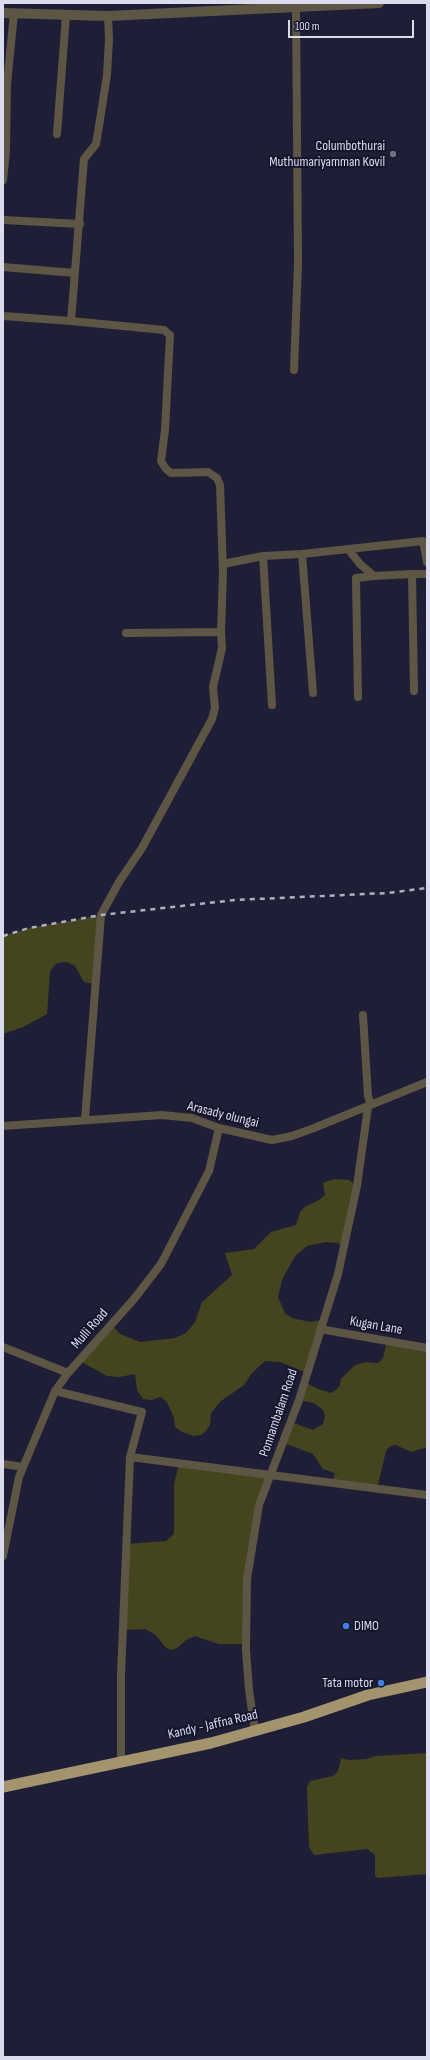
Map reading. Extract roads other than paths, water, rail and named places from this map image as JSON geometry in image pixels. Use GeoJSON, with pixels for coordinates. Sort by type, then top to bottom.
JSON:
{"type":"FeatureCollection","features":[{"type":"Feature","properties":{"kind":"highway","name":"Kandy - Jaffna Road"},"geometry":{"type":"LineString","coordinates":[[3,1787],[211,1743],[255,1731],[368,1695],[427,1682]]}},
{"type":"Feature","properties":{"kind":"street"},"geometry":{"type":"LineString","coordinates":[[3,13],[108,16],[379,3]]}},
{"type":"Feature","properties":{"kind":"street"},"geometry":{"type":"LineString","coordinates":[[294,370],[298,263],[296,6]]}},
{"type":"Feature","properties":{"kind":"street"},"geometry":{"type":"LineString","coordinates":[[3,180],[6,152],[6,84],[14,13]]}},
{"type":"Feature","properties":{"kind":"street"},"geometry":{"type":"LineString","coordinates":[[57,134],[66,15]]}},
{"type":"Feature","properties":{"kind":"street"},"geometry":{"type":"LineString","coordinates":[[71,321],[80,224],[84,159],[96,144],[107,75],[109,39],[108,16]]}},
{"type":"Feature","properties":{"kind":"street"},"geometry":{"type":"LineString","coordinates":[[3,220],[80,224]]}},
{"type":"Feature","properties":{"kind":"street"},"geometry":{"type":"LineString","coordinates":[[3,268],[75,273]]}},
{"type":"Feature","properties":{"kind":"street"},"geometry":{"type":"LineString","coordinates":[[3,316],[164,330],[170,335],[165,430],[161,461],[166,469],[171,473],[208,472],[217,478],[220,485],[223,564],[222,648],[213,687],[215,708],[212,719],[142,848],[119,882],[101,915],[84,1120]]}},
{"type":"Feature","properties":{"kind":"street"},"geometry":{"type":"LineString","coordinates":[[223,564],[263,556],[350,550],[423,542],[427,562]]}},
{"type":"Feature","properties":{"kind":"street"},"geometry":{"type":"LineString","coordinates":[[350,550],[360,564],[374,576]]}},
{"type":"Feature","properties":{"kind":"street"},"geometry":{"type":"LineString","coordinates":[[302,554],[313,693]]}},
{"type":"Feature","properties":{"kind":"street"},"geometry":{"type":"LineString","coordinates":[[263,556],[272,706]]}},
{"type":"Feature","properties":{"kind":"street"},"geometry":{"type":"LineString","coordinates":[[412,574],[414,691]]}},
{"type":"Feature","properties":{"kind":"street"},"geometry":{"type":"LineString","coordinates":[[358,697],[356,578],[427,574]]}},
{"type":"Feature","properties":{"kind":"street"},"geometry":{"type":"LineString","coordinates":[[126,633],[221,632]]}},
{"type":"Feature","properties":{"kind":"street","name":"Ponnambalam Road"},"geometry":{"type":"LineString","coordinates":[[255,1731],[248,1690],[246,1650],[247,1579],[259,1505],[299,1400],[340,1268],[357,1186],[369,1106],[363,1015]]}},
{"type":"Feature","properties":{"kind":"street","name":"Arasady olungai"},"geometry":{"type":"LineString","coordinates":[[3,1126],[162,1115],[192,1118],[219,1128],[272,1140],[292,1136],[427,1082]]}},
{"type":"Feature","properties":{"kind":"street","name":"Mulli Road"},"geometry":{"type":"LineString","coordinates":[[3,1556],[19,1478],[55,1391],[68,1373],[134,1299],[161,1264],[209,1171],[219,1128]]}},
{"type":"Feature","properties":{"kind":"street","name":"Kugan Lane"},"geometry":{"type":"LineString","coordinates":[[320,1330],[427,1348]]}},
{"type":"Feature","properties":{"kind":"street"},"geometry":{"type":"LineString","coordinates":[[3,1347],[68,1373]]}},
{"type":"Feature","properties":{"kind":"street"},"geometry":{"type":"LineString","coordinates":[[55,1391],[142,1412],[130,1458],[121,1674],[121,1761]]}},
{"type":"Feature","properties":{"kind":"street"},"geometry":{"type":"LineString","coordinates":[[130,1458],[270,1477],[427,1495]]}},
{"type":"Feature","properties":{"kind":"street"},"geometry":{"type":"LineString","coordinates":[[3,1464],[23,1467]]}},
{"type":"Feature","properties":{"kind":"railway"},"geometry":{"type":"LineString","coordinates":[[3,936],[29,928],[101,915],[235,900],[388,893],[427,888]]}},
{"type":"Feature","properties":{"kind":"place","name":"Columbothurai Muthumariyamman Kovil"},"geometry":{"type":"Point","coordinates":[393,154]}},
{"type":"Feature","properties":{"kind":"place","name":"DIMO"},"geometry":{"type":"Point","coordinates":[346,1626]}},
{"type":"Feature","properties":{"kind":"place","name":"Tata motor"},"geometry":{"type":"Point","coordinates":[381,1683]}}]}
